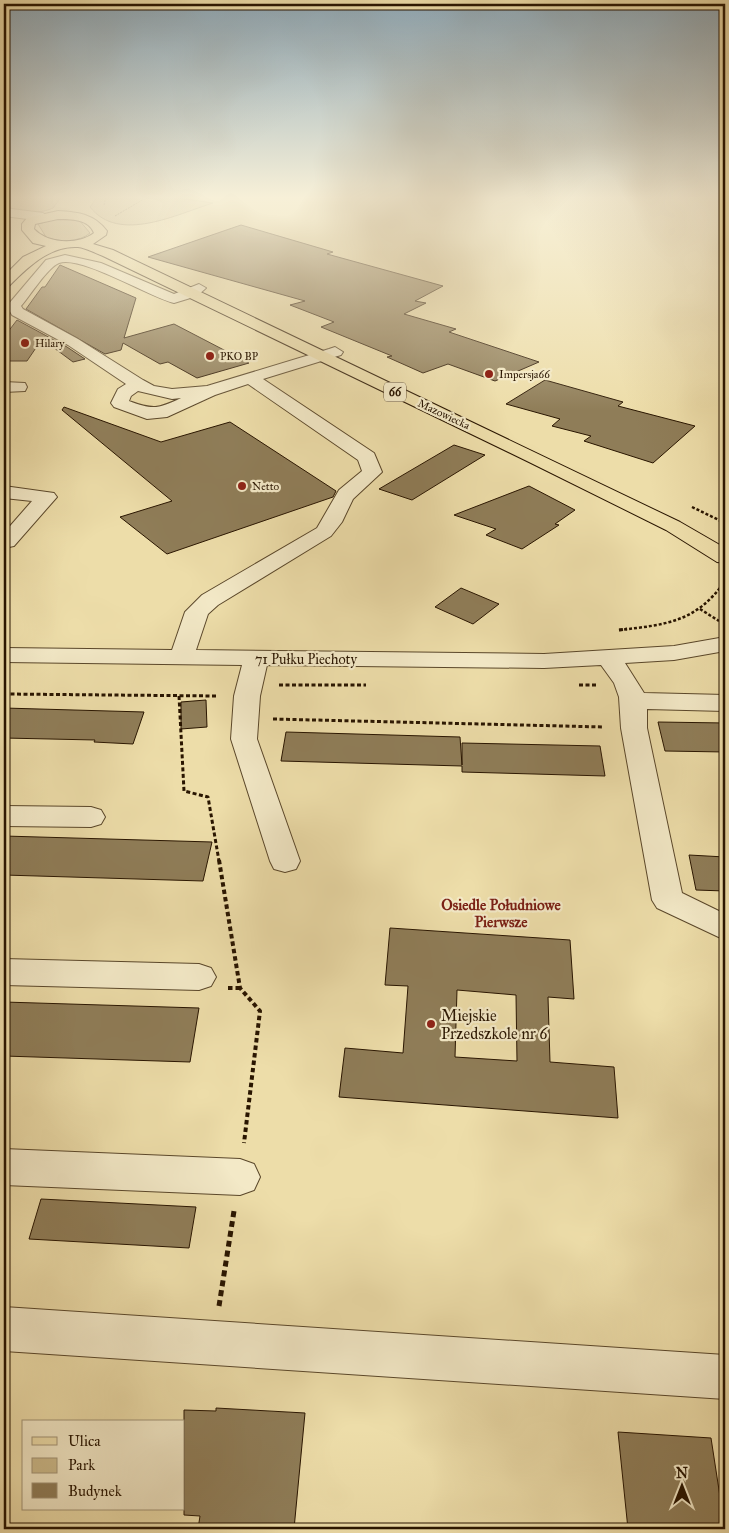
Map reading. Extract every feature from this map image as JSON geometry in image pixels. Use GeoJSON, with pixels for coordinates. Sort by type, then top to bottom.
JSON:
{"type":"FeatureCollection","features":[{"type":"Feature","properties":{"kind":"main road"},"geometry":{"type":"LineString","coordinates":[[4,284],[20,268]]}},
{"type":"Feature","properties":{"kind":"main road","name":"Mazowiecka"},"geometry":{"type":"LineString","coordinates":[[143,268],[196,290]]}},
{"type":"Feature","properties":{"kind":"main road","name":"Mazowiecka"},"geometry":{"type":"LineString","coordinates":[[152,268],[673,526],[725,556]]}},
{"type":"Feature","properties":{"kind":"main road","name":"Mazowiecka"},"geometry":{"type":"LineString","coordinates":[[328,354],[649,503],[725,542]]}},
{"type":"Feature","properties":{"kind":"street"},"geometry":{"type":"LineString","coordinates":[[47,268],[14,306],[17,312],[73,342],[137,384],[150,390],[172,394],[209,391]]}},
{"type":"Feature","properties":{"kind":"street"},"geometry":{"type":"LineString","coordinates":[[101,268],[174,299],[196,290]]}},
{"type":"Feature","properties":{"kind":"street"},"geometry":{"type":"LineString","coordinates":[[137,384],[124,393],[120,403],[147,414],[167,412],[209,391],[328,354]]}},
{"type":"Feature","properties":{"kind":"street"},"geometry":{"type":"LineString","coordinates":[[182,657],[197,612],[210,600],[324,532],[332,524],[340,504],[348,491],[372,472],[367,457],[250,378]]}},
{"type":"Feature","properties":{"kind":"street"},"geometry":{"type":"LineString","coordinates":[[4,492],[47,497],[4,542]]}},
{"type":"Feature","properties":{"kind":"street","name":"71 Pułku Piechoty"},"geometry":{"type":"LineString","coordinates":[[608,658],[711,634],[725,627]]}},
{"type":"Feature","properties":{"kind":"street","name":"71 Pułku Piechoty"},"geometry":{"type":"LineString","coordinates":[[4,655],[544,661],[674,653],[725,644]]}},
{"type":"Feature","properties":{"kind":"street"},"geometry":{"type":"LineString","coordinates":[[608,658],[633,705],[668,900],[725,928]]}},
{"type":"Feature","properties":{"kind":"street"},"geometry":{"type":"LineString","coordinates":[[256,659],[246,707],[244,739],[285,861]]}},
{"type":"Feature","properties":{"kind":"street"},"geometry":{"type":"LineString","coordinates":[[633,705],[725,703]]}},
{"type":"Feature","properties":{"kind":"street"},"geometry":{"type":"LineString","coordinates":[[4,816],[91,818]]}},
{"type":"Feature","properties":{"kind":"street"},"geometry":{"type":"LineString","coordinates":[[4,972],[199,977]]}},
{"type":"Feature","properties":{"kind":"street"},"geometry":{"type":"LineString","coordinates":[[4,1167],[240,1177]]}},
{"type":"Feature","properties":{"kind":"street"},"geometry":{"type":"LineString","coordinates":[[4,1329],[725,1377]]}},
{"type":"Feature","properties":{"kind":"path"},"geometry":{"type":"LineString","coordinates":[[710,602],[725,581]]}},
{"type":"Feature","properties":{"kind":"path"},"geometry":{"type":"LineString","coordinates":[[700,609],[725,627]]}},
{"type":"Feature","properties":{"kind":"path"},"geometry":{"type":"LineString","coordinates":[[246,707],[271,685],[370,685]]}},
{"type":"Feature","properties":{"kind":"path"},"geometry":{"type":"LineString","coordinates":[[570,685],[633,705]]}},
{"type":"Feature","properties":{"kind":"path"},"geometry":{"type":"LineString","coordinates":[[4,694],[179,696],[246,707],[633,705]]}},
{"type":"Feature","properties":{"kind":"path"},"geometry":{"type":"LineString","coordinates":[[179,696],[184,791],[208,797],[240,988],[260,1011],[240,1177],[213,1343]]}},
{"type":"Feature","properties":{"kind":"building"},"geometry":{"type":"Polygon","coordinates":[[[58,268],[66,268],[136,298],[124,338],[174,324],[249,363],[197,378],[168,362],[160,364],[123,343],[121,350],[105,354],[26,309],[42,287],[45,287],[58,268]]]}},
{"type":"Feature","properties":{"kind":"building"},"geometry":{"type":"Polygon","coordinates":[[[186,268],[376,268],[443,286],[415,301],[426,303],[404,314],[456,329],[449,332],[539,362],[495,381],[448,364],[423,373],[387,357],[392,356],[321,327],[334,322],[290,305],[305,301],[186,268]]]}},
{"type":"Feature","properties":{"kind":"building"},"geometry":{"type":"Polygon","coordinates":[[[17,320],[85,359],[73,362],[42,339],[27,361],[4,361],[4,337],[17,320]]]}},
{"type":"Feature","properties":{"kind":"building"},"geometry":{"type":"Polygon","coordinates":[[[545,380],[623,402],[618,406],[695,426],[653,463],[584,441],[591,436],[552,426],[560,419],[506,404],[545,380]]]}},
{"type":"Feature","properties":{"kind":"building","name":"Netto"},"geometry":{"type":"Polygon","coordinates":[[[64,407],[161,442],[230,422],[336,491],[333,497],[167,554],[120,517],[172,501],[62,410],[64,407]]]}},
{"type":"Feature","properties":{"kind":"building"},"geometry":{"type":"Polygon","coordinates":[[[454,445],[485,455],[412,500],[379,489],[454,445]]]}},
{"type":"Feature","properties":{"kind":"building"},"geometry":{"type":"Polygon","coordinates":[[[529,486],[575,510],[555,524],[559,525],[522,549],[486,535],[496,529],[454,515],[529,486]]]}},
{"type":"Feature","properties":{"kind":"building"},"geometry":{"type":"Polygon","coordinates":[[[461,588],[499,604],[473,624],[435,607],[461,588]]]}},
{"type":"Feature","properties":{"kind":"building"},"geometry":{"type":"Polygon","coordinates":[[[206,700],[207,727],[181,729],[181,702],[206,700]]]}},
{"type":"Feature","properties":{"kind":"building"},"geometry":{"type":"Polygon","coordinates":[[[4,708],[144,712],[133,744],[94,742],[95,740],[4,738],[4,708]]]}},
{"type":"Feature","properties":{"kind":"building"},"geometry":{"type":"Polygon","coordinates":[[[658,722],[725,723],[725,752],[665,751],[658,722]]]}},
{"type":"Feature","properties":{"kind":"building"},"geometry":{"type":"Polygon","coordinates":[[[286,732],[460,737],[462,765],[462,743],[600,746],[605,776],[462,772],[462,766],[281,761],[286,732]]]}},
{"type":"Feature","properties":{"kind":"building"},"geometry":{"type":"Polygon","coordinates":[[[4,836],[212,842],[203,881],[4,875],[4,836]]]}},
{"type":"Feature","properties":{"kind":"building"},"geometry":{"type":"Polygon","coordinates":[[[689,855],[725,857],[725,891],[696,890],[689,855]]]}},
{"type":"Feature","properties":{"kind":"building","name":"Miejskie Przedszkole nr 6"},"geometry":{"type":"Polygon","coordinates":[[[390,928],[570,940],[574,999],[548,997],[550,1062],[614,1067],[618,1118],[339,1097],[345,1048],[403,1053],[408,986],[385,985],[390,928]],[[457,990],[455,1057],[517,1061],[516,995],[457,990]]]}},
{"type":"Feature","properties":{"kind":"building"},"geometry":{"type":"Polygon","coordinates":[[[4,1002],[199,1008],[190,1062],[4,1056],[4,1002]]]}},
{"type":"Feature","properties":{"kind":"building"},"geometry":{"type":"Polygon","coordinates":[[[41,1199],[196,1207],[189,1248],[29,1239],[41,1199]]]}},
{"type":"Feature","properties":{"kind":"building"},"geometry":{"type":"Polygon","coordinates":[[[216,1408],[305,1413],[294,1529],[198,1529],[200,1516],[184,1515],[184,1410],[216,1411],[216,1408]]]}},
{"type":"Feature","properties":{"kind":"building"},"geometry":{"type":"Polygon","coordinates":[[[618,1432],[711,1438],[725,1529],[628,1529],[618,1432]]]}},
{"type":"Feature","properties":{"kind":"place","name":"Hilary"},"geometry":{"type":"Point","coordinates":[25,343]}},
{"type":"Feature","properties":{"kind":"place","name":"PKO BP"},"geometry":{"type":"Point","coordinates":[210,356]}},
{"type":"Feature","properties":{"kind":"place","name":"Impersja66"},"geometry":{"type":"Point","coordinates":[489,374]}},
{"type":"Feature","properties":{"kind":"place","name":"Netto"},"geometry":{"type":"Point","coordinates":[242,486]}},
{"type":"Feature","properties":{"kind":"place","name":"Miejskie Przedszkole nr 6"},"geometry":{"type":"Point","coordinates":[431,1024]}},
{"type":"Feature","properties":{"kind":"district","name":"Osiedle Południowe Pierwsze"},"geometry":{"type":"Point","coordinates":[501,914]}}]}
